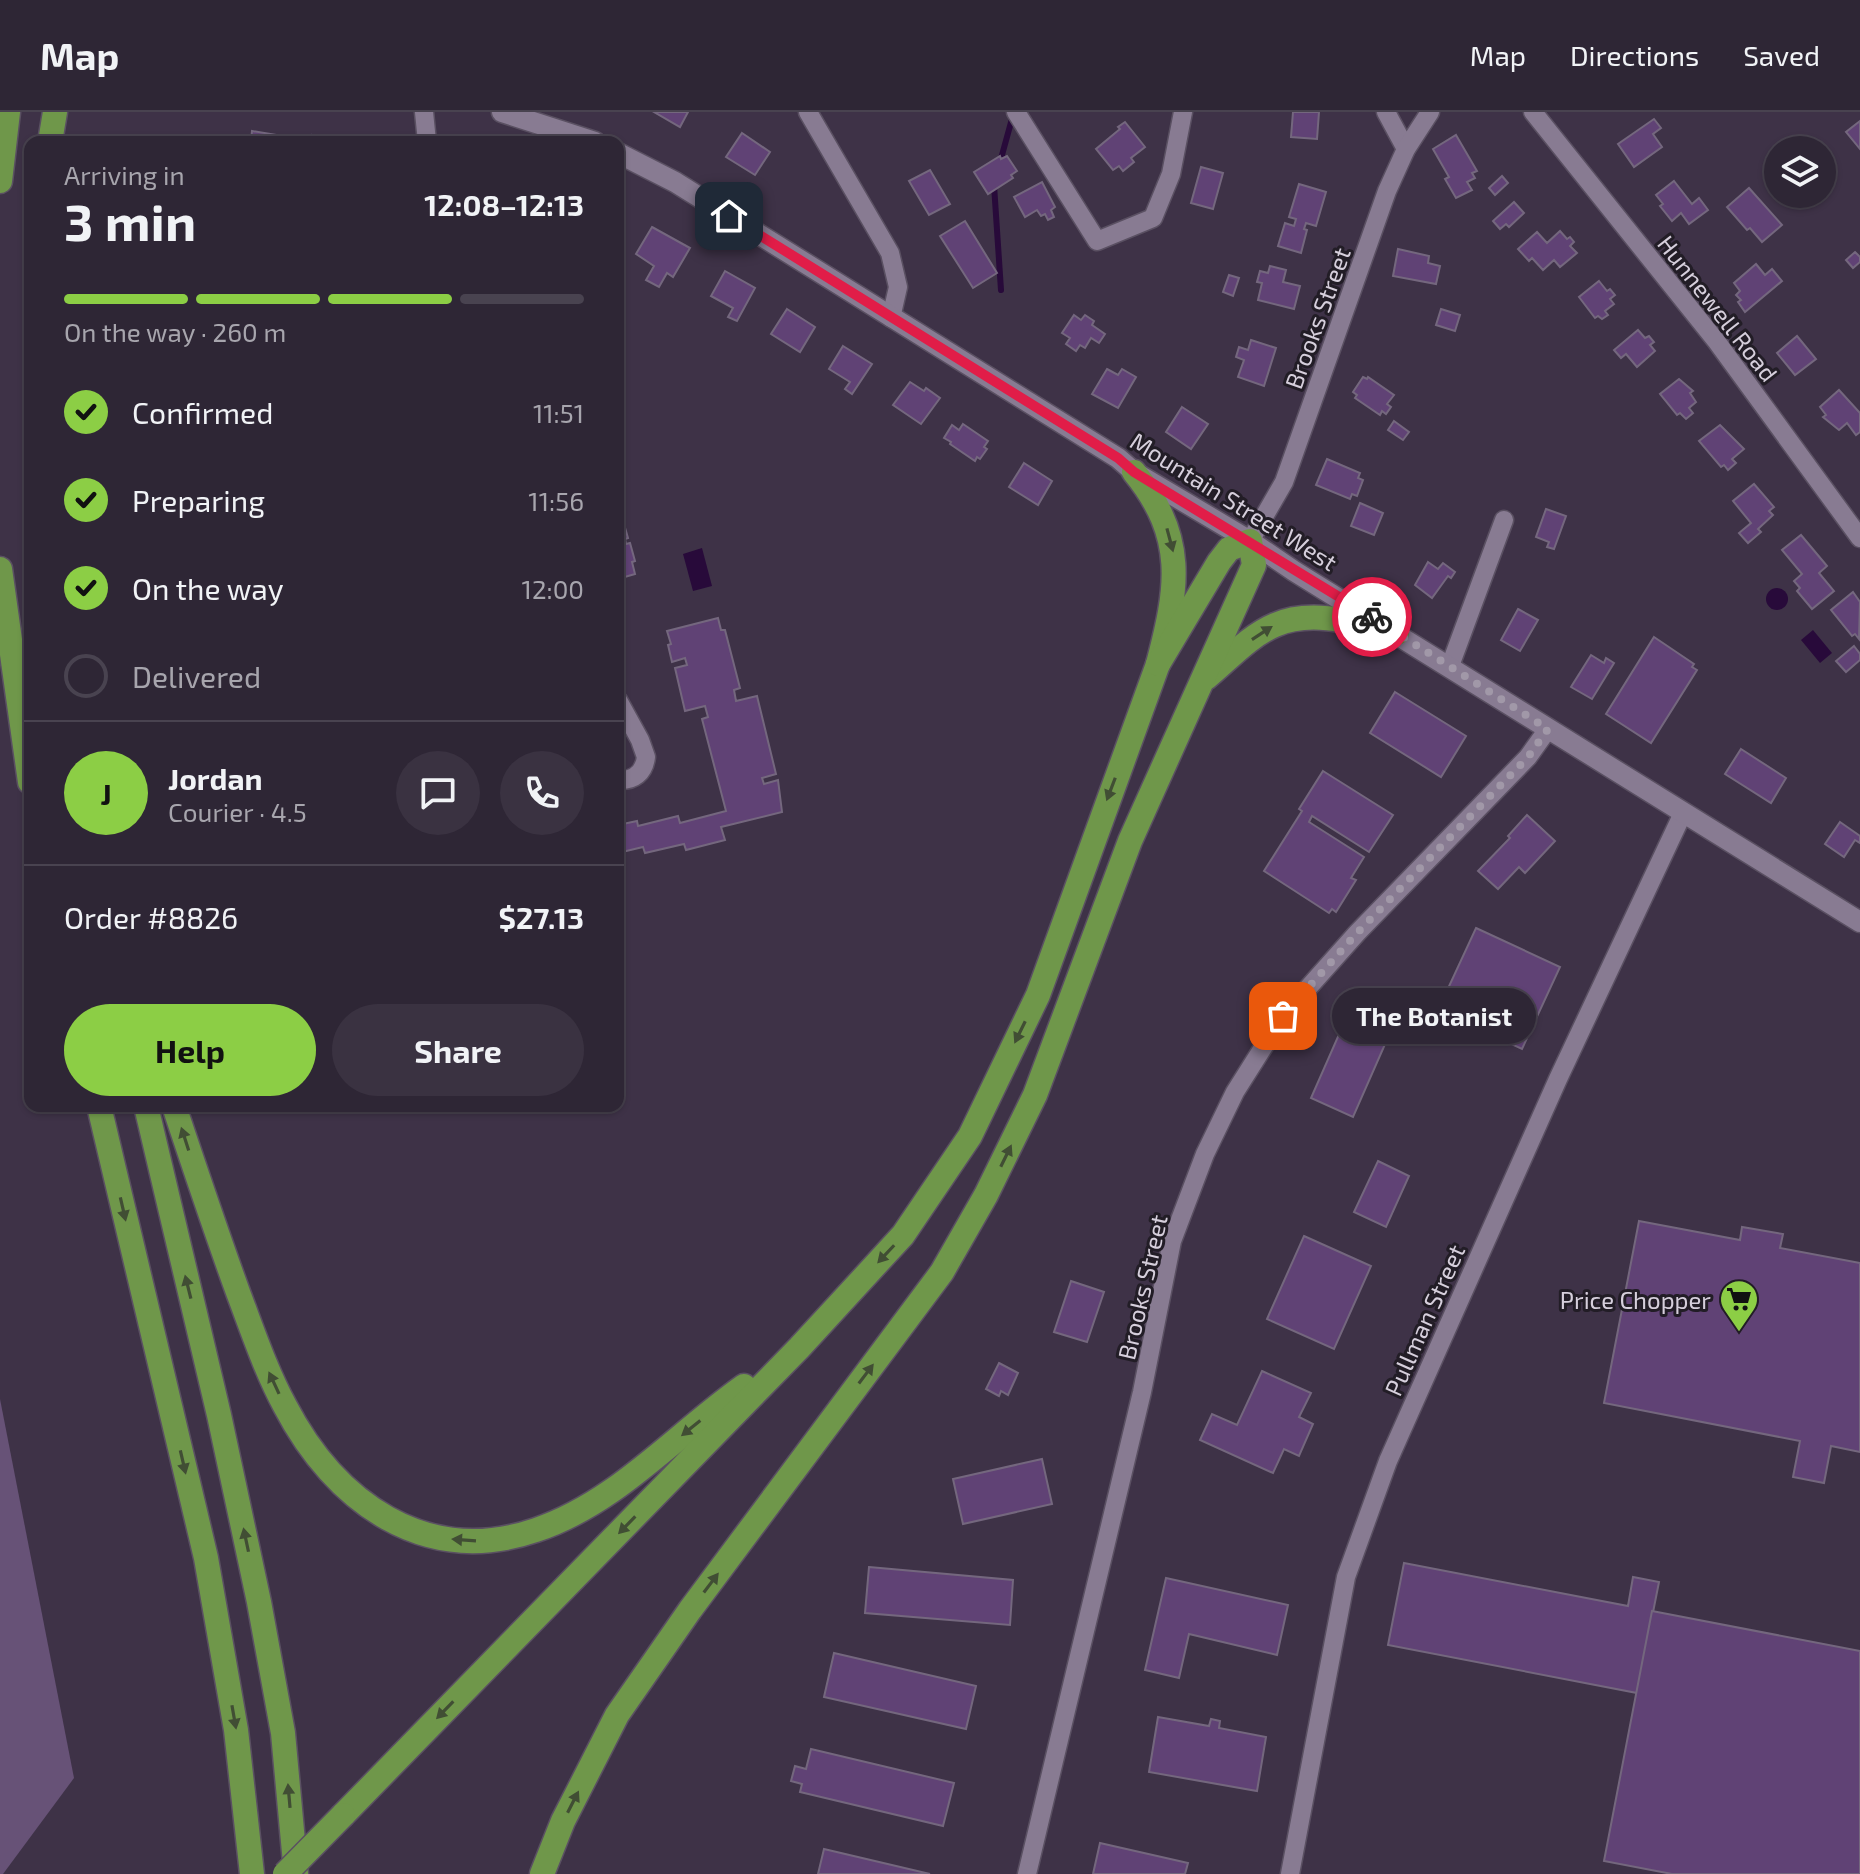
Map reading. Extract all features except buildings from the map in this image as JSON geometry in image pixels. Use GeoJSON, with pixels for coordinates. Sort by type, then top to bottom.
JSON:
{"type":"FeatureCollection","features":[{"type":"Feature","properties":{"kind":"highway"},"geometry":{"type":"LineString","coordinates":[[0,181],[8,112]]}},
{"type":"Feature","properties":{"kind":"highway"},"geometry":{"type":"LineString","coordinates":[[51,136],[55,112]]}},
{"type":"Feature","properties":{"kind":"highway"},"geometry":{"type":"LineString","coordinates":[[285,1874],[799,1348],[903,1235],[970,1136],[1038,995],[1158,664],[1173,600],[1175,559],[1158,507],[1134,472]]}},
{"type":"Feature","properties":{"kind":"highway"},"geometry":{"type":"LineString","coordinates":[[542,1874],[563,1821],[617,1715],[690,1610],[942,1272],[986,1195],[1035,1095],[1130,841],[1254,565],[1250,541],[1229,549],[1219,562],[1158,664]]}},
{"type":"Feature","properties":{"kind":"highway"},"geometry":{"type":"LineString","coordinates":[[0,569],[24,739]]}},
{"type":"Feature","properties":{"kind":"highway"},"geometry":{"type":"LineString","coordinates":[[1201,682],[1256,635],[1287,621],[1322,617],[1397,633]]}},
{"type":"Feature","properties":{"kind":"highway"},"geometry":{"type":"LineString","coordinates":[[100,1112],[206,1558],[236,1730],[252,1874]]}},
{"type":"Feature","properties":{"kind":"highway"},"geometry":{"type":"LineString","coordinates":[[147,1112],[219,1415],[259,1602],[283,1733],[296,1874]]}},
{"type":"Feature","properties":{"kind":"highway"},"geometry":{"type":"LineString","coordinates":[[176,1112],[214,1228],[269,1373],[286,1408],[307,1441],[345,1487],[376,1513],[406,1528],[443,1538],[491,1540],[537,1530],[559,1520],[617,1486],[724,1401],[799,1348]]}},
{"type":"Feature","properties":{"kind":"main road"},"geometry":{"type":"LineString","coordinates":[[514,114],[578,136]]}},
{"type":"Feature","properties":{"kind":"main road","name":"Mountain Street West"},"geometry":{"type":"LineString","coordinates":[[624,156],[675,182],[1118,458],[1134,472],[1250,541],[1860,922]]}},
{"type":"Feature","properties":{"kind":"street"},"geometry":{"type":"LineString","coordinates":[[424,112],[426,136]]}},
{"type":"Feature","properties":{"kind":"street"},"geometry":{"type":"LineString","coordinates":[[808,112],[890,253],[898,287],[891,318]]}},
{"type":"Feature","properties":{"kind":"street"},"geometry":{"type":"LineString","coordinates":[[1016,112],[1097,241],[1153,218],[1171,174],[1183,112]]}},
{"type":"Feature","properties":{"kind":"street"},"geometry":{"type":"LineString","coordinates":[[1386,112],[1406,149]]}},
{"type":"Feature","properties":{"kind":"street","name":"Brooks Street"},"geometry":{"type":"LineString","coordinates":[[1250,541],[1284,482],[1387,191],[1406,149],[1430,112]]}},
{"type":"Feature","properties":{"kind":"street","name":"Hunnewell Road"},"geometry":{"type":"LineString","coordinates":[[1533,112],[1717,342],[1860,538]]}},
{"type":"Feature","properties":{"kind":"street"},"geometry":{"type":"LineString","coordinates":[[1450,666],[1504,520]]}},
{"type":"Feature","properties":{"kind":"street","name":"Brooks Street"},"geometry":{"type":"LineString","coordinates":[[1027,1874],[1139,1407],[1172,1241],[1205,1154],[1235,1092],[1283,1016],[1357,933],[1528,757],[1548,729]]}},
{"type":"Feature","properties":{"kind":"street"},"geometry":{"type":"LineString","coordinates":[[624,779],[634,777],[645,762],[645,752],[625,730]]}},
{"type":"Feature","properties":{"kind":"street","name":"Pullman Street"},"geometry":{"type":"LineString","coordinates":[[1290,1874],[1346,1577],[1388,1461],[1550,1097],[1683,813]]}},
{"type":"Feature","properties":{"kind":"shaded area"},"geometry":{"type":"Polygon","coordinates":[[[702,548],[712,586],[693,591],[683,554],[702,548]]]}},
{"type":"Feature","properties":{"kind":"shaded area"},"geometry":{"type":"Polygon","coordinates":[[[1777,588],[1785,591],[1788,599],[1785,607],[1777,610],[1769,607],[1766,599],[1769,591],[1777,588]]]}},
{"type":"Feature","properties":{"kind":"shaded area"},"geometry":{"type":"Polygon","coordinates":[[[1813,630],[1832,653],[1820,663],[1801,640],[1813,630]]]}},
{"type":"Feature","properties":{"kind":"shaded area"},"geometry":{"type":"Polygon","coordinates":[[[0,1399],[74,1778],[3,1874],[0,1874],[0,1399]]]}},
{"type":"Feature","properties":{"kind":"waterway"},"geometry":{"type":"LineString","coordinates":[[999,166],[1013,115]]}},
{"type":"Feature","properties":{"kind":"waterway"},"geometry":{"type":"LineString","coordinates":[[994,185],[1001,290]]}},
{"type":"Feature","properties":{"kind":"way so far"},"geometry":{"type":"LineString","coordinates":[[1283,1016],[1357,933],[1534,751],[1548,729],[1372,617]]}},
{"type":"Feature","properties":{"kind":"place","name":"The Botanist"},"geometry":{"type":"Point","coordinates":[1283,1016]}},
{"type":"Feature","properties":{"kind":"place","name":"Price Chopper"},"geometry":{"type":"Point","coordinates":[1739,1333]}},
{"type":"Feature","properties":{"kind":"route"},"geometry":{"type":"LineString","coordinates":[[729,216],[1041,409],[1118,458],[1134,472],[1372,617]]}}]}
